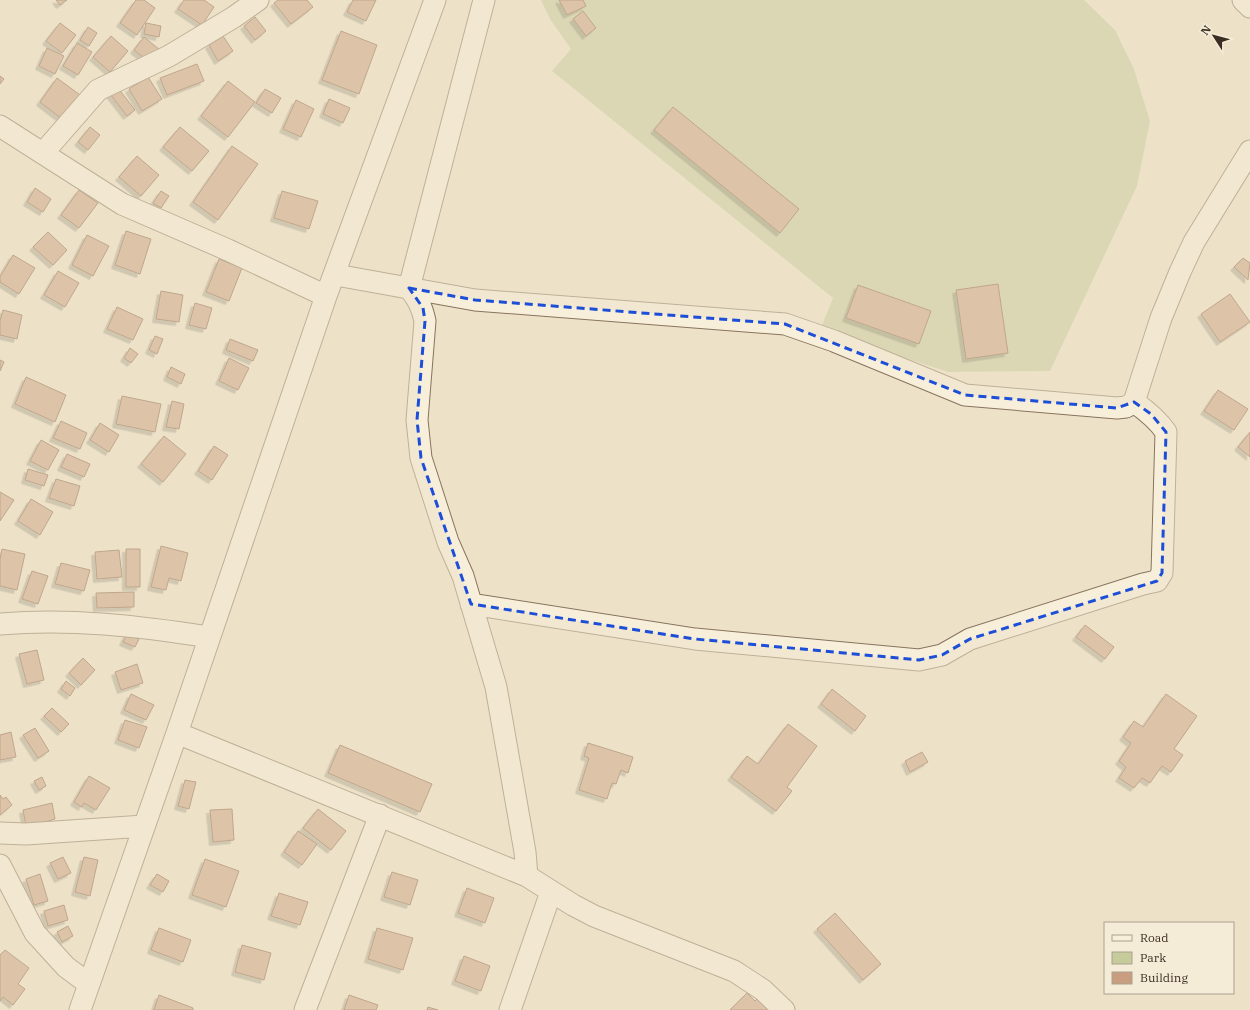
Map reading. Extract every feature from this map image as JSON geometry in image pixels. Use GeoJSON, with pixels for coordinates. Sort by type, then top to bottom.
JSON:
{"type":"FeatureCollection","features":[{"type":"Feature","properties":{"kind":"street"},"geometry":{"type":"LineString","coordinates":[[43,152],[98,90],[169,56],[234,17],[258,0]]}},
{"type":"Feature","properties":{"kind":"street"},"geometry":{"type":"LineString","coordinates":[[80,1010],[177,733],[208,637],[326,296],[336,275],[435,0]]}},
{"type":"Feature","properties":{"kind":"street"},"geometry":{"type":"LineString","coordinates":[[409,288],[484,0]]}},
{"type":"Feature","properties":{"kind":"street"},"geometry":{"type":"LineString","coordinates":[[1243,0],[1250,7]]}},
{"type":"Feature","properties":{"kind":"street"},"geometry":{"type":"LineString","coordinates":[[0,126],[43,152],[122,204],[228,250],[326,296]]}},
{"type":"Feature","properties":{"kind":"street"},"geometry":{"type":"LineString","coordinates":[[336,275],[475,300],[785,324],[834,341],[965,395],[1117,408],[1126,407],[1134,402],[1161,318],[1194,242],[1250,151]]}},
{"type":"Feature","properties":{"kind":"street"},"geometry":{"type":"LineString","coordinates":[[409,288],[423,308],[425,321],[417,420],[421,458],[448,542],[463,576],[471,604],[480,627],[496,687],[527,876]]}},
{"type":"Feature","properties":{"kind":"street"},"geometry":{"type":"LineString","coordinates":[[471,604],[696,639],[919,660],[942,655],[954,650],[970,639],[1143,584],[1157,581],[1162,572],[1166,432],[1159,421],[1134,402]]}},
{"type":"Feature","properties":{"kind":"street"},"geometry":{"type":"LineString","coordinates":[[0,624],[49,621],[110,624],[208,637]]}},
{"type":"Feature","properties":{"kind":"street"},"geometry":{"type":"LineString","coordinates":[[177,733],[527,876],[573,905],[600,918],[734,971],[763,990],[784,1010]]}},
{"type":"Feature","properties":{"kind":"street"},"geometry":{"type":"LineString","coordinates":[[305,1010],[380,815]]}},
{"type":"Feature","properties":{"kind":"street"},"geometry":{"type":"LineString","coordinates":[[0,833],[26,834],[144,826]]}},
{"type":"Feature","properties":{"kind":"street"},"geometry":{"type":"LineString","coordinates":[[0,865],[36,933],[66,967],[89,984]]}},
{"type":"Feature","properties":{"kind":"street"},"geometry":{"type":"LineString","coordinates":[[510,1010],[551,892]]}},
{"type":"Feature","properties":{"kind":"highlighted area"},"geometry":{"type":"Polygon","coordinates":[[[409,288],[475,300],[785,324],[965,395],[1117,408],[1134,402],[1151,414],[1166,432],[1162,573],[1157,581],[970,639],[942,655],[919,660],[695,639],[471,604],[421,458],[417,420],[425,321],[423,308],[409,288]]]}},
{"type":"Feature","properties":{"kind":"green space"},"geometry":{"type":"Polygon","coordinates":[[[541,0],[1084,0],[1115,30],[1134,69],[1150,121],[1137,186],[1050,371],[948,372],[820,330],[833,298],[552,71],[571,49],[550,19],[541,0]]]}},
{"type":"Feature","properties":{"kind":"building"},"geometry":{"type":"Polygon","coordinates":[[[56,0],[67,0],[60,5],[56,0]]]}},
{"type":"Feature","properties":{"kind":"building"},"geometry":{"type":"Polygon","coordinates":[[[136,0],[144,0],[155,8],[137,35],[120,23],[136,0]]]}},
{"type":"Feature","properties":{"kind":"building"},"geometry":{"type":"Polygon","coordinates":[[[184,0],[204,0],[214,7],[202,25],[178,9],[184,0]]]}},
{"type":"Feature","properties":{"kind":"building"},"geometry":{"type":"Polygon","coordinates":[[[278,0],[307,0],[313,7],[291,24],[274,3],[278,0]]]}},
{"type":"Feature","properties":{"kind":"building"},"geometry":{"type":"Polygon","coordinates":[[[353,0],[376,0],[366,21],[347,12],[353,0]]]}},
{"type":"Feature","properties":{"kind":"building"},"geometry":{"type":"Polygon","coordinates":[[[559,0],[583,0],[586,6],[567,15],[559,0]]]}},
{"type":"Feature","properties":{"kind":"building"},"geometry":{"type":"Polygon","coordinates":[[[583,11],[596,28],[586,36],[573,19],[583,11]]]}},
{"type":"Feature","properties":{"kind":"building"},"geometry":{"type":"Polygon","coordinates":[[[255,17],[266,31],[255,40],[244,26],[255,17]]]}},
{"type":"Feature","properties":{"kind":"building"},"geometry":{"type":"Polygon","coordinates":[[[60,23],[76,35],[62,53],[46,41],[60,23]]]}},
{"type":"Feature","properties":{"kind":"building"},"geometry":{"type":"Polygon","coordinates":[[[146,23],[161,26],[159,37],[144,34],[146,23]]]}},
{"type":"Feature","properties":{"kind":"building"},"geometry":{"type":"Polygon","coordinates":[[[88,27],[97,33],[89,46],[80,40],[88,27]]]}},
{"type":"Feature","properties":{"kind":"building"},"geometry":{"type":"Polygon","coordinates":[[[341,31],[377,45],[359,94],[322,80],[341,31]]]}},
{"type":"Feature","properties":{"kind":"building"},"geometry":{"type":"Polygon","coordinates":[[[111,36],[128,51],[110,72],[93,57],[111,36]]]}},
{"type":"Feature","properties":{"kind":"building"},"geometry":{"type":"Polygon","coordinates":[[[223,36],[233,51],[218,61],[209,45],[223,36]]]}},
{"type":"Feature","properties":{"kind":"building"},"geometry":{"type":"Polygon","coordinates":[[[144,37],[160,50],[149,62],[134,50],[144,37]]]}},
{"type":"Feature","properties":{"kind":"building"},"geometry":{"type":"Polygon","coordinates":[[[77,43],[92,52],[78,75],[63,66],[77,43]]]}},
{"type":"Feature","properties":{"kind":"building"},"geometry":{"type":"Polygon","coordinates":[[[47,48],[64,56],[55,74],[39,66],[47,48]]]}},
{"type":"Feature","properties":{"kind":"building"},"geometry":{"type":"Polygon","coordinates":[[[197,64],[204,81],[167,95],[160,78],[197,64]]]}},
{"type":"Feature","properties":{"kind":"building"},"geometry":{"type":"Polygon","coordinates":[[[0,76],[4,79],[0,84],[0,76]]]}},
{"type":"Feature","properties":{"kind":"building"},"geometry":{"type":"Polygon","coordinates":[[[148,77],[162,99],[142,111],[129,89],[148,77]]]}},
{"type":"Feature","properties":{"kind":"building"},"geometry":{"type":"Polygon","coordinates":[[[57,78],[80,95],[62,119],[40,102],[57,78]]]}},
{"type":"Feature","properties":{"kind":"building"},"geometry":{"type":"Polygon","coordinates":[[[228,81],[255,102],[228,137],[201,116],[228,81]]]}},
{"type":"Feature","properties":{"kind":"building"},"geometry":{"type":"Polygon","coordinates":[[[118,88],[135,110],[127,116],[110,94],[118,88]]]}},
{"type":"Feature","properties":{"kind":"building"},"geometry":{"type":"Polygon","coordinates":[[[265,89],[281,98],[272,113],[256,103],[265,89]]]}},
{"type":"Feature","properties":{"kind":"building"},"geometry":{"type":"Polygon","coordinates":[[[329,99],[350,108],[343,123],[323,114],[329,99]]]}},
{"type":"Feature","properties":{"kind":"building"},"geometry":{"type":"Polygon","coordinates":[[[296,100],[314,109],[301,137],[283,129],[296,100]]]}},
{"type":"Feature","properties":{"kind":"building"},"geometry":{"type":"Polygon","coordinates":[[[673,107],[799,209],[780,233],[654,130],[673,107]]]}},
{"type":"Feature","properties":{"kind":"building"},"geometry":{"type":"Polygon","coordinates":[[[90,127],[100,135],[88,150],[78,142],[90,127]]]}},
{"type":"Feature","properties":{"kind":"building"},"geometry":{"type":"Polygon","coordinates":[[[180,127],[209,151],[192,171],[163,147],[180,127]]]}},
{"type":"Feature","properties":{"kind":"building"},"geometry":{"type":"Polygon","coordinates":[[[232,146],[258,164],[218,220],[193,202],[232,146]]]}},
{"type":"Feature","properties":{"kind":"building"},"geometry":{"type":"Polygon","coordinates":[[[137,156],[159,175],[141,196],[119,177],[137,156]]]}},
{"type":"Feature","properties":{"kind":"building"},"geometry":{"type":"Polygon","coordinates":[[[35,188],[51,199],[43,212],[27,202],[35,188]]]}},
{"type":"Feature","properties":{"kind":"building"},"geometry":{"type":"Polygon","coordinates":[[[79,190],[98,203],[79,228],[61,215],[79,190]]]}},
{"type":"Feature","properties":{"kind":"building"},"geometry":{"type":"Polygon","coordinates":[[[161,191],[169,196],[161,208],[153,203],[161,191]]]}},
{"type":"Feature","properties":{"kind":"building"},"geometry":{"type":"Polygon","coordinates":[[[282,191],[318,201],[309,229],[274,218],[282,191]]]}},
{"type":"Feature","properties":{"kind":"building"},"geometry":{"type":"Polygon","coordinates":[[[126,231],[151,239],[140,274],[115,265],[126,231]]]}},
{"type":"Feature","properties":{"kind":"building"},"geometry":{"type":"Polygon","coordinates":[[[48,232],[67,250],[53,265],[33,247],[48,232]]]}},
{"type":"Feature","properties":{"kind":"building"},"geometry":{"type":"Polygon","coordinates":[[[87,235],[109,246],[93,276],[72,265],[87,235]]]}},
{"type":"Feature","properties":{"kind":"building"},"geometry":{"type":"Polygon","coordinates":[[[13,255],[35,268],[19,294],[0,282],[0,277],[13,255]]]}},
{"type":"Feature","properties":{"kind":"building"},"geometry":{"type":"Polygon","coordinates":[[[1243,258],[1250,263],[1248,280],[1234,267],[1243,258]]]}},
{"type":"Feature","properties":{"kind":"building"},"geometry":{"type":"Polygon","coordinates":[[[219,259],[242,268],[229,301],[206,292],[219,259]]]}},
{"type":"Feature","properties":{"kind":"building"},"geometry":{"type":"Polygon","coordinates":[[[58,271],[79,283],[65,307],[44,295],[58,271]]]}},
{"type":"Feature","properties":{"kind":"building"},"geometry":{"type":"Polygon","coordinates":[[[998,284],[1008,353],[966,359],[956,290],[998,284]]]}},
{"type":"Feature","properties":{"kind":"building"},"geometry":{"type":"Polygon","coordinates":[[[858,285],[931,311],[919,344],[846,318],[858,285]]]}},
{"type":"Feature","properties":{"kind":"building"},"geometry":{"type":"Polygon","coordinates":[[[161,291],[183,295],[179,322],[156,319],[161,291]]]}},
{"type":"Feature","properties":{"kind":"building"},"geometry":{"type":"Polygon","coordinates":[[[1230,294],[1250,322],[1220,342],[1201,314],[1230,294]]]}},
{"type":"Feature","properties":{"kind":"building"},"geometry":{"type":"Polygon","coordinates":[[[195,303],[212,308],[206,329],[189,325],[195,303]]]}},
{"type":"Feature","properties":{"kind":"building"},"geometry":{"type":"Polygon","coordinates":[[[117,307],[143,319],[133,340],[107,329],[117,307]]]}},
{"type":"Feature","properties":{"kind":"building"},"geometry":{"type":"Polygon","coordinates":[[[3,310],[22,315],[17,339],[0,335],[0,321],[3,310]]]}},
{"type":"Feature","properties":{"kind":"building"},"geometry":{"type":"Polygon","coordinates":[[[155,336],[163,339],[157,354],[149,350],[155,336]]]}},
{"type":"Feature","properties":{"kind":"building"},"geometry":{"type":"Polygon","coordinates":[[[230,339],[258,350],[253,361],[226,350],[230,339]]]}},
{"type":"Feature","properties":{"kind":"building"},"geometry":{"type":"Polygon","coordinates":[[[130,348],[138,354],[131,363],[124,358],[130,348]]]}},
{"type":"Feature","properties":{"kind":"building"},"geometry":{"type":"Polygon","coordinates":[[[229,358],[249,368],[238,390],[219,381],[229,358]]]}},
{"type":"Feature","properties":{"kind":"building"},"geometry":{"type":"Polygon","coordinates":[[[0,360],[4,362],[0,371],[0,360]]]}},
{"type":"Feature","properties":{"kind":"building"},"geometry":{"type":"Polygon","coordinates":[[[171,367],[185,374],[181,384],[167,377],[171,367]]]}},
{"type":"Feature","properties":{"kind":"building"},"geometry":{"type":"Polygon","coordinates":[[[26,377],[66,395],[55,422],[15,404],[26,377]]]}},
{"type":"Feature","properties":{"kind":"building"},"geometry":{"type":"Polygon","coordinates":[[[1218,390],[1248,409],[1234,430],[1204,411],[1218,390]]]}},
{"type":"Feature","properties":{"kind":"building"},"geometry":{"type":"Polygon","coordinates":[[[122,396],[161,404],[155,432],[116,424],[122,396]]]}},
{"type":"Feature","properties":{"kind":"building"},"geometry":{"type":"Polygon","coordinates":[[[172,401],[184,404],[179,429],[166,427],[172,401]]]}},
{"type":"Feature","properties":{"kind":"building"},"geometry":{"type":"Polygon","coordinates":[[[61,421],[87,433],[80,449],[53,438],[61,421]]]}},
{"type":"Feature","properties":{"kind":"building"},"geometry":{"type":"Polygon","coordinates":[[[100,423],[119,435],[109,452],[90,440],[100,423]]]}},
{"type":"Feature","properties":{"kind":"building"},"geometry":{"type":"Polygon","coordinates":[[[1250,432],[1250,457],[1238,447],[1250,432]]]}},
{"type":"Feature","properties":{"kind":"building"},"geometry":{"type":"Polygon","coordinates":[[[164,436],[186,454],[163,482],[141,464],[164,436]]]}},
{"type":"Feature","properties":{"kind":"building"},"geometry":{"type":"Polygon","coordinates":[[[41,440],[59,450],[48,470],[30,461],[41,440]]]}},
{"type":"Feature","properties":{"kind":"building"},"geometry":{"type":"Polygon","coordinates":[[[214,446],[228,455],[212,480],[198,471],[214,446]]]}},
{"type":"Feature","properties":{"kind":"building"},"geometry":{"type":"Polygon","coordinates":[[[67,454],[90,464],[84,477],[61,467],[67,454]]]}},
{"type":"Feature","properties":{"kind":"building"},"geometry":{"type":"Polygon","coordinates":[[[28,469],[48,475],[44,486],[25,480],[28,469]]]}},
{"type":"Feature","properties":{"kind":"building"},"geometry":{"type":"Polygon","coordinates":[[[56,479],[80,486],[74,506],[49,498],[56,479]]]}},
{"type":"Feature","properties":{"kind":"building"},"geometry":{"type":"Polygon","coordinates":[[[0,492],[14,500],[0,521],[0,492]]]}},
{"type":"Feature","properties":{"kind":"building"},"geometry":{"type":"Polygon","coordinates":[[[31,499],[53,512],[40,535],[18,521],[31,499]]]}},
{"type":"Feature","properties":{"kind":"building"},"geometry":{"type":"Polygon","coordinates":[[[161,546],[188,553],[181,581],[169,578],[166,590],[151,587],[161,546]]]}},
{"type":"Feature","properties":{"kind":"building"},"geometry":{"type":"Polygon","coordinates":[[[2,549],[25,554],[17,590],[0,586],[0,559],[2,549]]]}},
{"type":"Feature","properties":{"kind":"building"},"geometry":{"type":"Polygon","coordinates":[[[126,549],[140,549],[140,587],[126,587],[126,549]]]}},
{"type":"Feature","properties":{"kind":"building"},"geometry":{"type":"Polygon","coordinates":[[[119,550],[122,577],[97,579],[95,552],[119,550]]]}},
{"type":"Feature","properties":{"kind":"building"},"geometry":{"type":"Polygon","coordinates":[[[61,563],[90,570],[84,591],[55,584],[61,563]]]}},
{"type":"Feature","properties":{"kind":"building"},"geometry":{"type":"Polygon","coordinates":[[[32,571],[48,576],[38,604],[22,599],[32,571]]]}},
{"type":"Feature","properties":{"kind":"building"},"geometry":{"type":"Polygon","coordinates":[[[134,592],[134,607],[97,608],[96,593],[134,592]]]}},
{"type":"Feature","properties":{"kind":"building"},"geometry":{"type":"Polygon","coordinates":[[[1085,625],[1114,647],[1105,659],[1076,637],[1085,625]]]}},
{"type":"Feature","properties":{"kind":"building"},"geometry":{"type":"Polygon","coordinates":[[[127,634],[139,639],[135,647],[123,642],[127,634]]]}},
{"type":"Feature","properties":{"kind":"building"},"geometry":{"type":"Polygon","coordinates":[[[37,650],[44,680],[27,684],[19,654],[37,650]]]}},
{"type":"Feature","properties":{"kind":"building"},"geometry":{"type":"Polygon","coordinates":[[[83,658],[95,670],[81,685],[69,673],[83,658]]]}},
{"type":"Feature","properties":{"kind":"building"},"geometry":{"type":"Polygon","coordinates":[[[137,664],[143,683],[121,690],[115,672],[137,664]]]}},
{"type":"Feature","properties":{"kind":"building"},"geometry":{"type":"Polygon","coordinates":[[[66,681],[75,688],[70,696],[61,689],[66,681]]]}},
{"type":"Feature","properties":{"kind":"building"},"geometry":{"type":"Polygon","coordinates":[[[832,689],[866,716],[855,731],[821,704],[832,689]]]}},
{"type":"Feature","properties":{"kind":"building"},"geometry":{"type":"Polygon","coordinates":[[[131,694],[154,705],[146,720],[124,710],[131,694]]]}},
{"type":"Feature","properties":{"kind":"building"},"geometry":{"type":"Polygon","coordinates":[[[1166,694],[1197,716],[1174,749],[1183,755],[1171,772],[1162,766],[1150,783],[1142,778],[1134,788],[1119,778],[1126,767],[1119,761],[1131,743],[1123,737],[1134,721],[1143,727],[1166,694]]]}},
{"type":"Feature","properties":{"kind":"building"},"geometry":{"type":"Polygon","coordinates":[[[52,708],[69,724],[61,732],[44,716],[52,708]]]}},
{"type":"Feature","properties":{"kind":"building"},"geometry":{"type":"Polygon","coordinates":[[[125,720],[147,727],[139,748],[118,740],[125,720]]]}},
{"type":"Feature","properties":{"kind":"building"},"geometry":{"type":"Polygon","coordinates":[[[788,724],[817,746],[787,787],[792,791],[776,811],[731,777],[747,756],[758,764],[788,724]]]}},
{"type":"Feature","properties":{"kind":"building"},"geometry":{"type":"Polygon","coordinates":[[[35,728],[49,751],[38,758],[23,735],[35,728]]]}},
{"type":"Feature","properties":{"kind":"building"},"geometry":{"type":"Polygon","coordinates":[[[11,732],[16,757],[0,760],[0,735],[11,732]]]}},
{"type":"Feature","properties":{"kind":"building"},"geometry":{"type":"Polygon","coordinates":[[[588,743],[633,757],[628,773],[621,770],[616,784],[612,783],[607,799],[579,790],[589,758],[584,756],[588,743]]]}},
{"type":"Feature","properties":{"kind":"building"},"geometry":{"type":"Polygon","coordinates":[[[340,745],[432,784],[420,812],[328,773],[340,745]]]}},
{"type":"Feature","properties":{"kind":"building"},"geometry":{"type":"Polygon","coordinates":[[[922,752],[928,762],[910,772],[905,761],[922,752]]]}},
{"type":"Feature","properties":{"kind":"building"},"geometry":{"type":"Polygon","coordinates":[[[89,776],[110,788],[96,810],[84,803],[82,807],[74,802],[89,776]]]}},
{"type":"Feature","properties":{"kind":"building"},"geometry":{"type":"Polygon","coordinates":[[[42,777],[46,786],[39,790],[34,781],[42,777]]]}},
{"type":"Feature","properties":{"kind":"building"},"geometry":{"type":"Polygon","coordinates":[[[185,780],[196,782],[189,809],[178,806],[185,780]]]}},
{"type":"Feature","properties":{"kind":"building"},"geometry":{"type":"Polygon","coordinates":[[[0,795],[3,799],[6,797],[12,805],[0,815],[0,795]]]}},
{"type":"Feature","properties":{"kind":"building"},"geometry":{"type":"Polygon","coordinates":[[[52,803],[55,819],[45,822],[46,826],[26,826],[23,810],[52,803]]]}},
{"type":"Feature","properties":{"kind":"building"},"geometry":{"type":"Polygon","coordinates":[[[232,809],[234,840],[213,842],[210,810],[232,809]]]}},
{"type":"Feature","properties":{"kind":"building"},"geometry":{"type":"Polygon","coordinates":[[[318,809],[346,831],[331,850],[303,828],[318,809]]]}},
{"type":"Feature","properties":{"kind":"building"},"geometry":{"type":"Polygon","coordinates":[[[298,831],[317,844],[302,865],[284,852],[298,831]]]}},
{"type":"Feature","properties":{"kind":"building"},"geometry":{"type":"Polygon","coordinates":[[[63,857],[71,873],[58,879],[50,863],[63,857]]]}},
{"type":"Feature","properties":{"kind":"building"},"geometry":{"type":"Polygon","coordinates":[[[84,857],[98,860],[90,896],[75,892],[84,857]]]}},
{"type":"Feature","properties":{"kind":"building"},"geometry":{"type":"Polygon","coordinates":[[[205,859],[239,871],[226,907],[192,895],[205,859]]]}},
{"type":"Feature","properties":{"kind":"building"},"geometry":{"type":"Polygon","coordinates":[[[392,872],[418,880],[410,905],[384,897],[392,872]]]}},
{"type":"Feature","properties":{"kind":"building"},"geometry":{"type":"Polygon","coordinates":[[[40,874],[48,901],[34,905],[26,879],[40,874]]]}},
{"type":"Feature","properties":{"kind":"building"},"geometry":{"type":"Polygon","coordinates":[[[157,874],[169,881],[163,892],[150,885],[157,874]]]}},
{"type":"Feature","properties":{"kind":"building"},"geometry":{"type":"Polygon","coordinates":[[[467,888],[494,898],[485,923],[458,913],[467,888]]]}},
{"type":"Feature","properties":{"kind":"building"},"geometry":{"type":"Polygon","coordinates":[[[279,893],[308,902],[300,925],[271,916],[279,893]]]}},
{"type":"Feature","properties":{"kind":"building"},"geometry":{"type":"Polygon","coordinates":[[[64,905],[68,920],[48,926],[44,911],[64,905]]]}},
{"type":"Feature","properties":{"kind":"building"},"geometry":{"type":"Polygon","coordinates":[[[835,913],[881,964],[863,980],[817,929],[835,913]]]}},
{"type":"Feature","properties":{"kind":"building"},"geometry":{"type":"Polygon","coordinates":[[[68,926],[73,936],[62,942],[57,932],[68,926]]]}},
{"type":"Feature","properties":{"kind":"building"},"geometry":{"type":"Polygon","coordinates":[[[159,928],[191,940],[183,962],[151,950],[159,928]]]}},
{"type":"Feature","properties":{"kind":"building"},"geometry":{"type":"Polygon","coordinates":[[[377,928],[413,938],[403,970],[368,959],[377,928]]]}},
{"type":"Feature","properties":{"kind":"building"},"geometry":{"type":"Polygon","coordinates":[[[242,945],[271,953],[264,980],[235,972],[242,945]]]}},
{"type":"Feature","properties":{"kind":"building"},"geometry":{"type":"Polygon","coordinates":[[[5,950],[29,968],[18,984],[25,989],[13,1005],[3,997],[0,1001],[0,955],[5,950]]]}},
{"type":"Feature","properties":{"kind":"building"},"geometry":{"type":"Polygon","coordinates":[[[464,956],[490,966],[481,991],[455,981],[464,956]]]}},
{"type":"Feature","properties":{"kind":"building"},"geometry":{"type":"Polygon","coordinates":[[[747,993],[755,1001],[762,994],[770,1010],[730,1010],[747,993]]]}},
{"type":"Feature","properties":{"kind":"building"},"geometry":{"type":"Polygon","coordinates":[[[159,995],[193,1008],[193,1010],[154,1010],[159,995]]]}},
{"type":"Feature","properties":{"kind":"building"},"geometry":{"type":"Polygon","coordinates":[[[349,995],[378,1005],[376,1010],[344,1010],[349,995]]]}},
{"type":"Feature","properties":{"kind":"building"},"geometry":{"type":"Polygon","coordinates":[[[428,1007],[438,1010],[427,1010],[428,1007]]]}}]}
